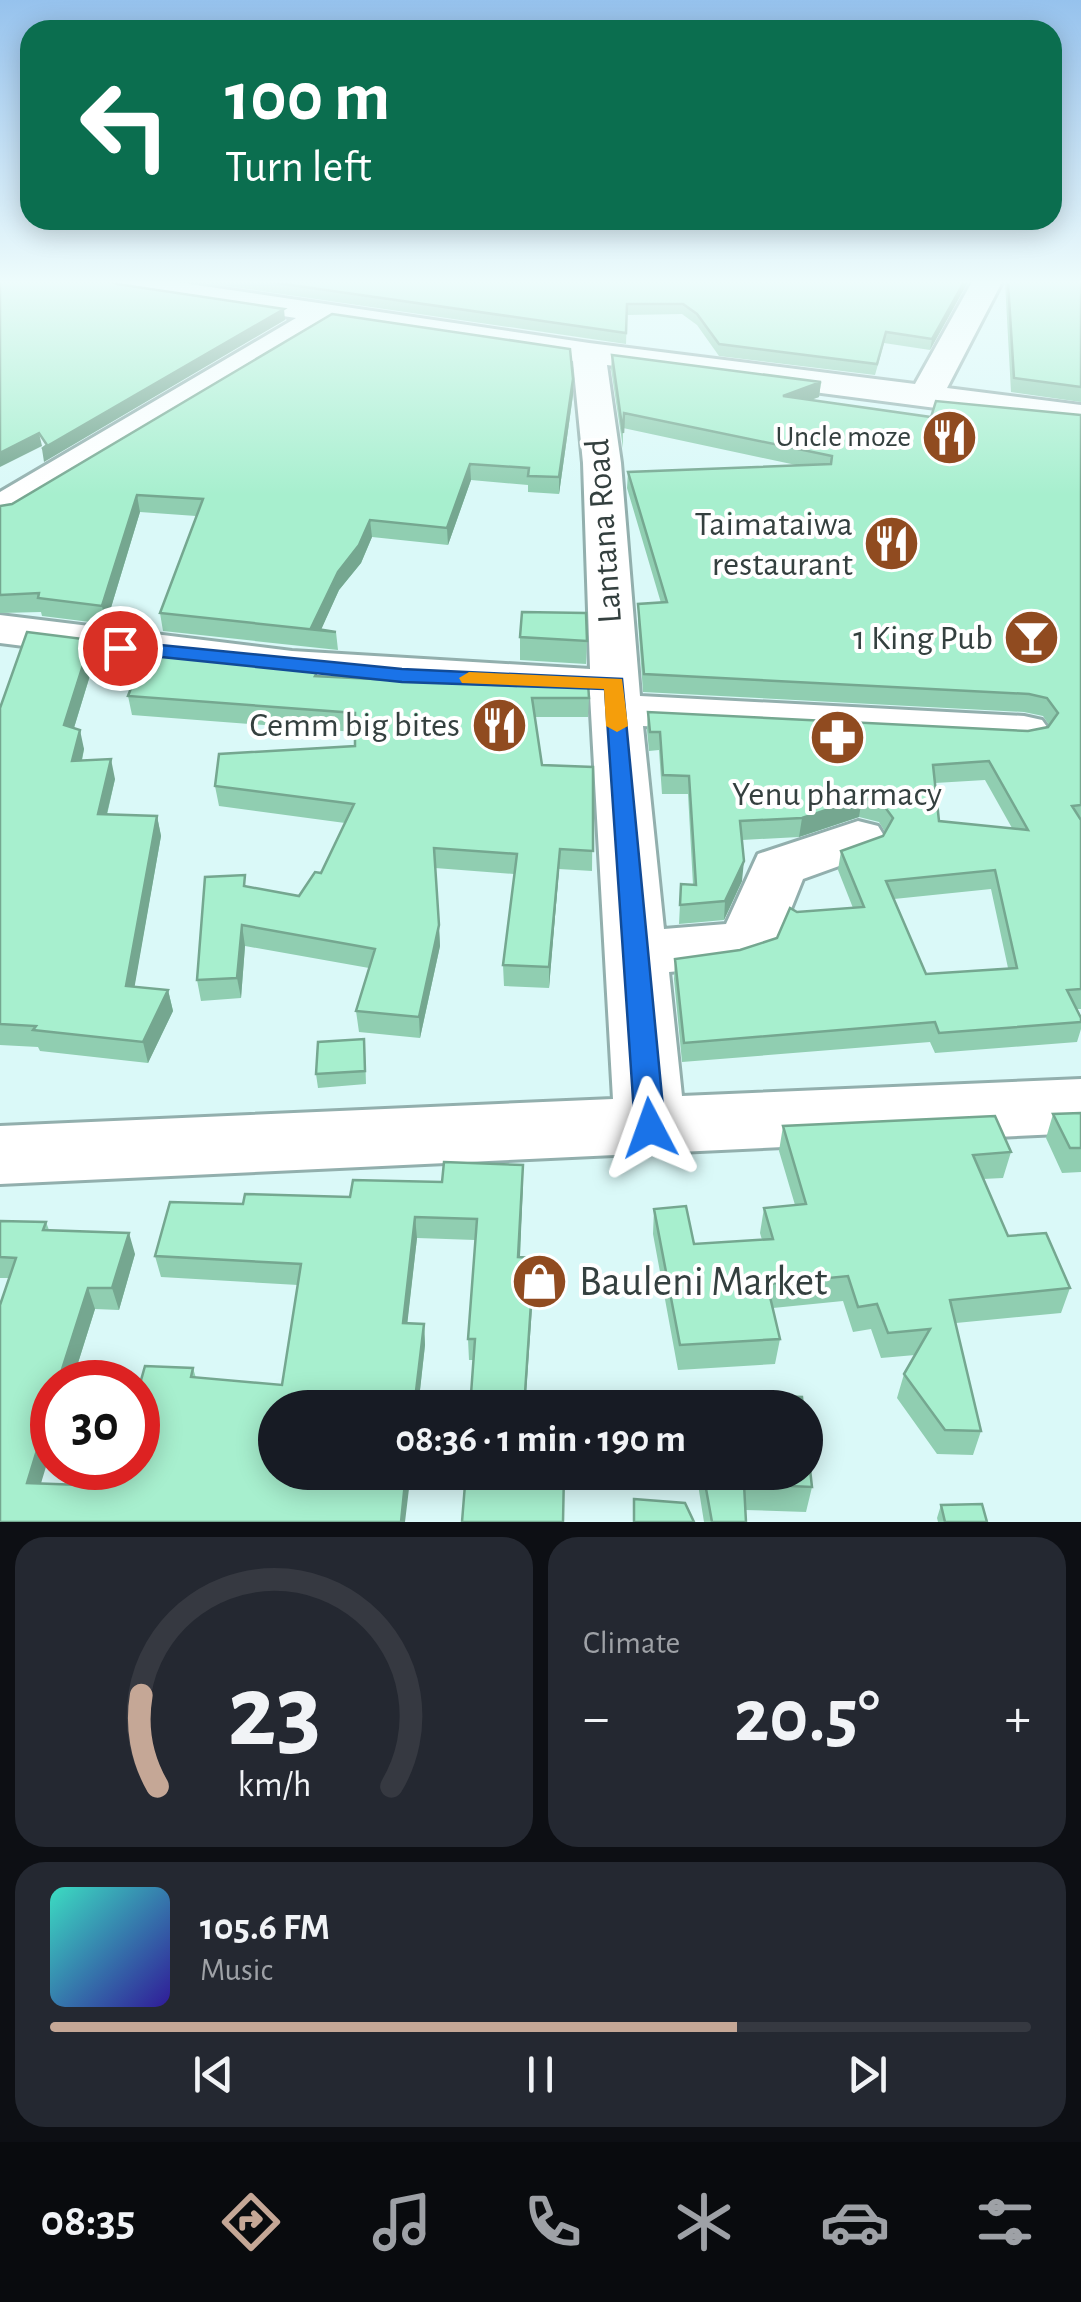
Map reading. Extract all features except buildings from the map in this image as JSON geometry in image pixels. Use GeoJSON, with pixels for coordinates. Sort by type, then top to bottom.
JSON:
{"type":"FeatureCollection","features":[{"type":"Feature","properties":{"kind":"street"},"geometry":{"type":"LineString","coordinates":[[0,509],[260,353]]}},
{"type":"Feature","properties":{"kind":"street","name":"Lantana Road"},"geometry":{"type":"LineString","coordinates":[[588,353],[602,463],[615,697],[650,1128]]}},
{"type":"Feature","properties":{"kind":"street"},"geometry":{"type":"LineString","coordinates":[[596,353],[1081,416]]}},
{"type":"Feature","properties":{"kind":"street"},"geometry":{"type":"LineString","coordinates":[[926,395],[949,353]]}},
{"type":"Feature","properties":{"kind":"street"},"geometry":{"type":"LineString","coordinates":[[0,628],[158,653],[1024,731]]}},
{"type":"Feature","properties":{"kind":"street"},"geometry":{"type":"LineString","coordinates":[[636,952],[737,945],[751,939],[770,877],[778,868],[858,839]]}},
{"type":"Feature","properties":{"kind":"street"},"geometry":{"type":"LineString","coordinates":[[0,1155],[1081,1106]]}},
{"type":"Feature","properties":{"kind":"slow traffic"},"geometry":{"type":"LineString","coordinates":[[469,678],[615,683],[617,726]]}},
{"type":"Feature","properties":{"kind":"place","name":"Uncle moze"},"geometry":{"type":"Point","coordinates":[950,437]}},
{"type":"Feature","properties":{"kind":"place","name":"Taimataiwa restaurant"},"geometry":{"type":"Point","coordinates":[892,544]}},
{"type":"Feature","properties":{"kind":"place","name":"1 King Pub"},"geometry":{"type":"Point","coordinates":[1032,638]}},
{"type":"Feature","properties":{"kind":"place","name":"Cemm big bites"},"geometry":{"type":"Point","coordinates":[499,725]}},
{"type":"Feature","properties":{"kind":"place","name":"Yenu pharmacy"},"geometry":{"type":"Point","coordinates":[837,738]}},
{"type":"Feature","properties":{"kind":"place","name":"Bauleni Market"},"geometry":{"type":"Point","coordinates":[540,1282]}},
{"type":"Feature","properties":{"kind":"route"},"geometry":{"type":"LineString","coordinates":[[120,648],[340,671],[615,683],[650,1128]]}}]}
